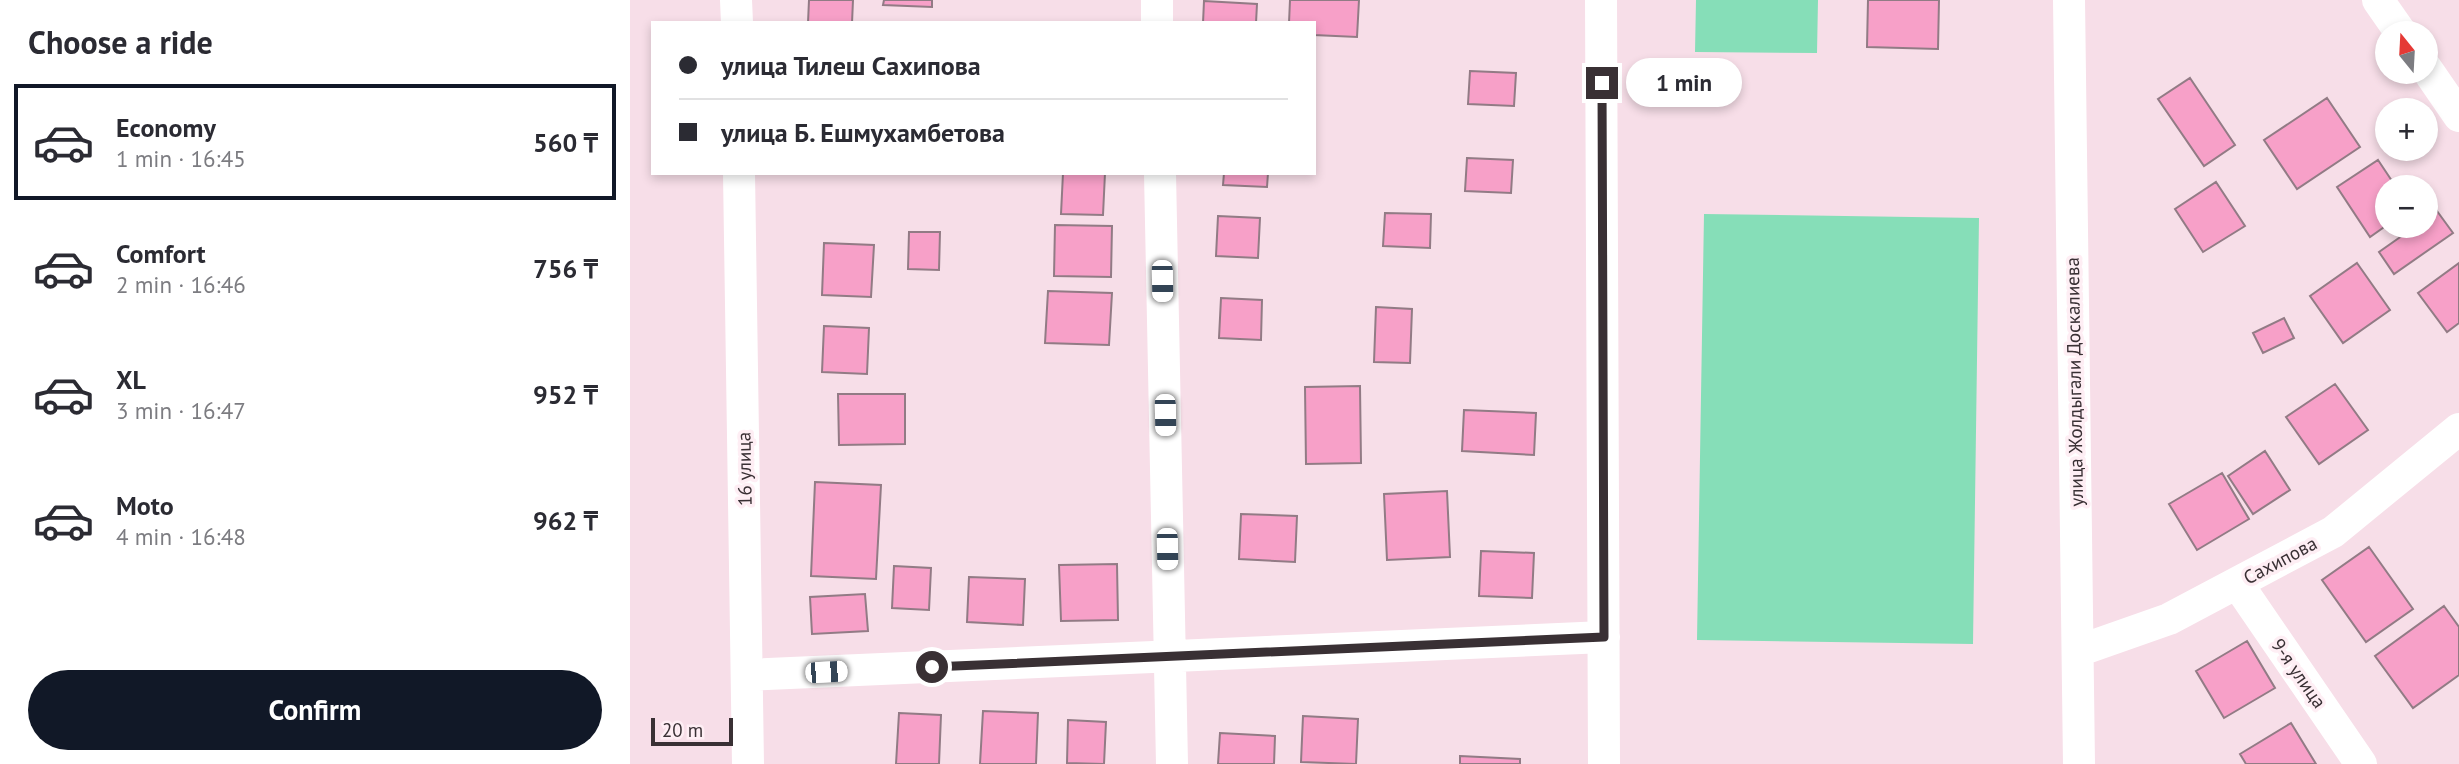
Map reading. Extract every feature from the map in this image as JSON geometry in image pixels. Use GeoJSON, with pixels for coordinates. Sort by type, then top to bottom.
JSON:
{"type":"FeatureCollection","features":[{"type":"Feature","properties":{"kind":"street"},"geometry":{"type":"LineString","coordinates":[[736,0],[737,21]]}},
{"type":"Feature","properties":{"kind":"street"},"geometry":{"type":"LineString","coordinates":[[1157,0],[1157,21]]}},
{"type":"Feature","properties":{"kind":"street"},"geometry":{"type":"LineString","coordinates":[[1601,0],[1604,764]]}},
{"type":"Feature","properties":{"kind":"street","name":"улица Жолдыгали Доскалиева"},"geometry":{"type":"LineString","coordinates":[[2069,0],[2079,764]]}},
{"type":"Feature","properties":{"kind":"street"},"geometry":{"type":"LineString","coordinates":[[2378,0],[2393,21]]}},
{"type":"Feature","properties":{"kind":"street"},"geometry":{"type":"LineString","coordinates":[[2437,84],[2459,116]]}},
{"type":"Feature","properties":{"kind":"street","name":"16 улица"},"geometry":{"type":"LineString","coordinates":[[739,175],[748,764]]}},
{"type":"Feature","properties":{"kind":"street"},"geometry":{"type":"LineString","coordinates":[[1160,175],[1172,764]]}},
{"type":"Feature","properties":{"kind":"street","name":"Сахипова"},"geometry":{"type":"LineString","coordinates":[[2077,651],[2169,619],[2333,533],[2459,429]]}},
{"type":"Feature","properties":{"kind":"street","name":"9-я улица"},"geometry":{"type":"LineString","coordinates":[[2236,583],[2361,764]]}},
{"type":"Feature","properties":{"kind":"street"},"geometry":{"type":"LineString","coordinates":[[747,675],[1604,637]]}},
{"type":"Feature","properties":{"kind":"green space"},"geometry":{"type":"Polygon","coordinates":[[[1696,0],[1818,0],[1817,53],[1695,52],[1696,0]]]}},
{"type":"Feature","properties":{"kind":"green space"},"geometry":{"type":"Polygon","coordinates":[[[1704,214],[1979,218],[1973,644],[1697,640],[1704,214]]]}},
{"type":"Feature","properties":{"kind":"building"},"geometry":{"type":"Polygon","coordinates":[[[809,0],[853,0],[852,21],[808,21],[809,0]]]}},
{"type":"Feature","properties":{"kind":"building"},"geometry":{"type":"Polygon","coordinates":[[[884,0],[932,0],[932,7],[883,5],[884,0]]]}},
{"type":"Feature","properties":{"kind":"building"},"geometry":{"type":"Polygon","coordinates":[[[1290,0],[1359,0],[1357,37],[1316,35],[1316,21],[1289,21],[1290,0]]]}},
{"type":"Feature","properties":{"kind":"building"},"geometry":{"type":"Polygon","coordinates":[[[1868,0],[1939,0],[1938,49],[1867,47],[1868,0]]]}},
{"type":"Feature","properties":{"kind":"building"},"geometry":{"type":"Polygon","coordinates":[[[1204,1],[1257,4],[1256,21],[1203,21],[1204,1]]]}},
{"type":"Feature","properties":{"kind":"building"},"geometry":{"type":"Polygon","coordinates":[[[1470,71],[1516,73],[1514,106],[1468,104],[1470,71]]]}},
{"type":"Feature","properties":{"kind":"building"},"geometry":{"type":"Polygon","coordinates":[[[2190,78],[2235,145],[2204,166],[2158,99],[2190,78]]]}},
{"type":"Feature","properties":{"kind":"building"},"geometry":{"type":"Polygon","coordinates":[[[2327,98],[2360,147],[2297,189],[2264,140],[2327,98]]]}},
{"type":"Feature","properties":{"kind":"building"},"geometry":{"type":"Polygon","coordinates":[[[1467,158],[1513,160],[1511,193],[1465,191],[1467,158]]]}},
{"type":"Feature","properties":{"kind":"building"},"geometry":{"type":"Polygon","coordinates":[[[2379,161],[2388,175],[2375,175],[2375,233],[2370,237],[2337,187],[2379,161]]]}},
{"type":"Feature","properties":{"kind":"building"},"geometry":{"type":"Polygon","coordinates":[[[1063,175],[1105,175],[1103,215],[1061,214],[1063,175]]]}},
{"type":"Feature","properties":{"kind":"building"},"geometry":{"type":"Polygon","coordinates":[[[1224,175],[1268,175],[1267,187],[1223,185],[1224,175]]]}},
{"type":"Feature","properties":{"kind":"building"},"geometry":{"type":"Polygon","coordinates":[[[2216,182],[2245,226],[2203,252],[2175,209],[2216,182]]]}},
{"type":"Feature","properties":{"kind":"building"},"geometry":{"type":"Polygon","coordinates":[[[2438,212],[2453,233],[2394,274],[2379,252],[2399,238],[2438,238],[2438,212]]]}},
{"type":"Feature","properties":{"kind":"building"},"geometry":{"type":"Polygon","coordinates":[[[1385,213],[1431,214],[1430,248],[1383,246],[1385,213]]]}},
{"type":"Feature","properties":{"kind":"building"},"geometry":{"type":"Polygon","coordinates":[[[1218,216],[1260,218],[1258,258],[1216,256],[1218,216]]]}},
{"type":"Feature","properties":{"kind":"building"},"geometry":{"type":"Polygon","coordinates":[[[1055,225],[1112,226],[1111,277],[1054,276],[1055,225]]]}},
{"type":"Feature","properties":{"kind":"building"},"geometry":{"type":"Polygon","coordinates":[[[909,232],[940,232],[939,270],[908,269],[909,232]]]}},
{"type":"Feature","properties":{"kind":"building"},"geometry":{"type":"Polygon","coordinates":[[[824,243],[874,245],[871,297],[822,295],[824,243]]]}},
{"type":"Feature","properties":{"kind":"building"},"geometry":{"type":"Polygon","coordinates":[[[2357,263],[2390,310],[2343,343],[2310,296],[2357,263]]]}},
{"type":"Feature","properties":{"kind":"building"},"geometry":{"type":"Polygon","coordinates":[[[2459,263],[2459,323],[2447,332],[2418,293],[2459,263]]]}},
{"type":"Feature","properties":{"kind":"building"},"geometry":{"type":"Polygon","coordinates":[[[1048,291],[1112,293],[1109,345],[1045,343],[1048,291]]]}},
{"type":"Feature","properties":{"kind":"building"},"geometry":{"type":"Polygon","coordinates":[[[1221,298],[1262,300],[1261,340],[1219,338],[1221,298]]]}},
{"type":"Feature","properties":{"kind":"building"},"geometry":{"type":"Polygon","coordinates":[[[1376,307],[1412,309],[1410,363],[1374,362],[1376,307]]]}},
{"type":"Feature","properties":{"kind":"building"},"geometry":{"type":"Polygon","coordinates":[[[2284,318],[2294,338],[2263,353],[2253,333],[2284,318]]]}},
{"type":"Feature","properties":{"kind":"building"},"geometry":{"type":"Polygon","coordinates":[[[824,326],[869,328],[867,374],[822,372],[824,326]]]}},
{"type":"Feature","properties":{"kind":"building"},"geometry":{"type":"Polygon","coordinates":[[[2335,384],[2368,430],[2319,464],[2286,417],[2335,384]]]}},
{"type":"Feature","properties":{"kind":"building"},"geometry":{"type":"Polygon","coordinates":[[[1360,386],[1361,463],[1306,464],[1305,387],[1360,386]]]}},
{"type":"Feature","properties":{"kind":"building"},"geometry":{"type":"Polygon","coordinates":[[[838,394],[905,394],[905,444],[839,445],[838,394]]]}},
{"type":"Feature","properties":{"kind":"building"},"geometry":{"type":"Polygon","coordinates":[[[1464,410],[1536,413],[1534,455],[1462,451],[1464,410]]]}},
{"type":"Feature","properties":{"kind":"building"},"geometry":{"type":"Polygon","coordinates":[[[2265,451],[2290,490],[2253,514],[2228,476],[2265,451]]]}},
{"type":"Feature","properties":{"kind":"building"},"geometry":{"type":"Polygon","coordinates":[[[2222,473],[2249,519],[2197,550],[2169,504],[2222,473]]]}},
{"type":"Feature","properties":{"kind":"building"},"geometry":{"type":"Polygon","coordinates":[[[815,482],[881,485],[876,579],[811,576],[815,482]]]}},
{"type":"Feature","properties":{"kind":"building"},"geometry":{"type":"Polygon","coordinates":[[[1447,491],[1450,557],[1387,560],[1384,494],[1447,491]]]}},
{"type":"Feature","properties":{"kind":"building"},"geometry":{"type":"Polygon","coordinates":[[[1241,514],[1297,516],[1295,562],[1239,559],[1241,514]]]}},
{"type":"Feature","properties":{"kind":"building"},"geometry":{"type":"Polygon","coordinates":[[[2369,547],[2413,609],[2366,642],[2322,580],[2369,547]]]}},
{"type":"Feature","properties":{"kind":"building"},"geometry":{"type":"Polygon","coordinates":[[[1481,551],[1534,553],[1532,598],[1479,596],[1481,551]]]}},
{"type":"Feature","properties":{"kind":"building"},"geometry":{"type":"Polygon","coordinates":[[[1117,564],[1118,620],[1061,621],[1059,565],[1117,564]]]}},
{"type":"Feature","properties":{"kind":"building"},"geometry":{"type":"Polygon","coordinates":[[[894,566],[931,568],[929,610],[892,608],[894,566]]]}},
{"type":"Feature","properties":{"kind":"building"},"geometry":{"type":"Polygon","coordinates":[[[969,577],[1025,579],[1023,625],[967,622],[969,577]]]}},
{"type":"Feature","properties":{"kind":"building"},"geometry":{"type":"Polygon","coordinates":[[[865,594],[868,631],[812,634],[810,597],[865,594]]]}},
{"type":"Feature","properties":{"kind":"building"},"geometry":{"type":"Polygon","coordinates":[[[2444,606],[2459,627],[2459,675],[2413,708],[2375,656],[2444,606]]]}},
{"type":"Feature","properties":{"kind":"building"},"geometry":{"type":"Polygon","coordinates":[[[2247,641],[2275,688],[2224,718],[2196,671],[2247,641]]]}},
{"type":"Feature","properties":{"kind":"building"},"geometry":{"type":"Polygon","coordinates":[[[983,711],[1038,713],[1036,764],[980,764],[983,711]]]}},
{"type":"Feature","properties":{"kind":"building"},"geometry":{"type":"Polygon","coordinates":[[[899,713],[941,715],[939,764],[896,764],[899,713]]]}},
{"type":"Feature","properties":{"kind":"building"},"geometry":{"type":"Polygon","coordinates":[[[1303,716],[1358,719],[1356,764],[1301,762],[1303,716]]]}},
{"type":"Feature","properties":{"kind":"building"},"geometry":{"type":"Polygon","coordinates":[[[1068,720],[1106,722],[1104,764],[1067,763],[1068,720]]]}},
{"type":"Feature","properties":{"kind":"building"},"geometry":{"type":"Polygon","coordinates":[[[2291,723],[2316,764],[2246,764],[2240,754],[2291,723]]]}},
{"type":"Feature","properties":{"kind":"building"},"geometry":{"type":"Polygon","coordinates":[[[1220,733],[1275,736],[1274,764],[1218,764],[1220,733]]]}},
{"type":"Feature","properties":{"kind":"building"},"geometry":{"type":"Polygon","coordinates":[[[1460,756],[1520,759],[1520,764],[1460,764],[1460,756]]]}},
{"type":"Feature","properties":{"kind":"route"},"geometry":{"type":"LineString","coordinates":[[932,667],[1604,637],[1602,83]]}}]}
